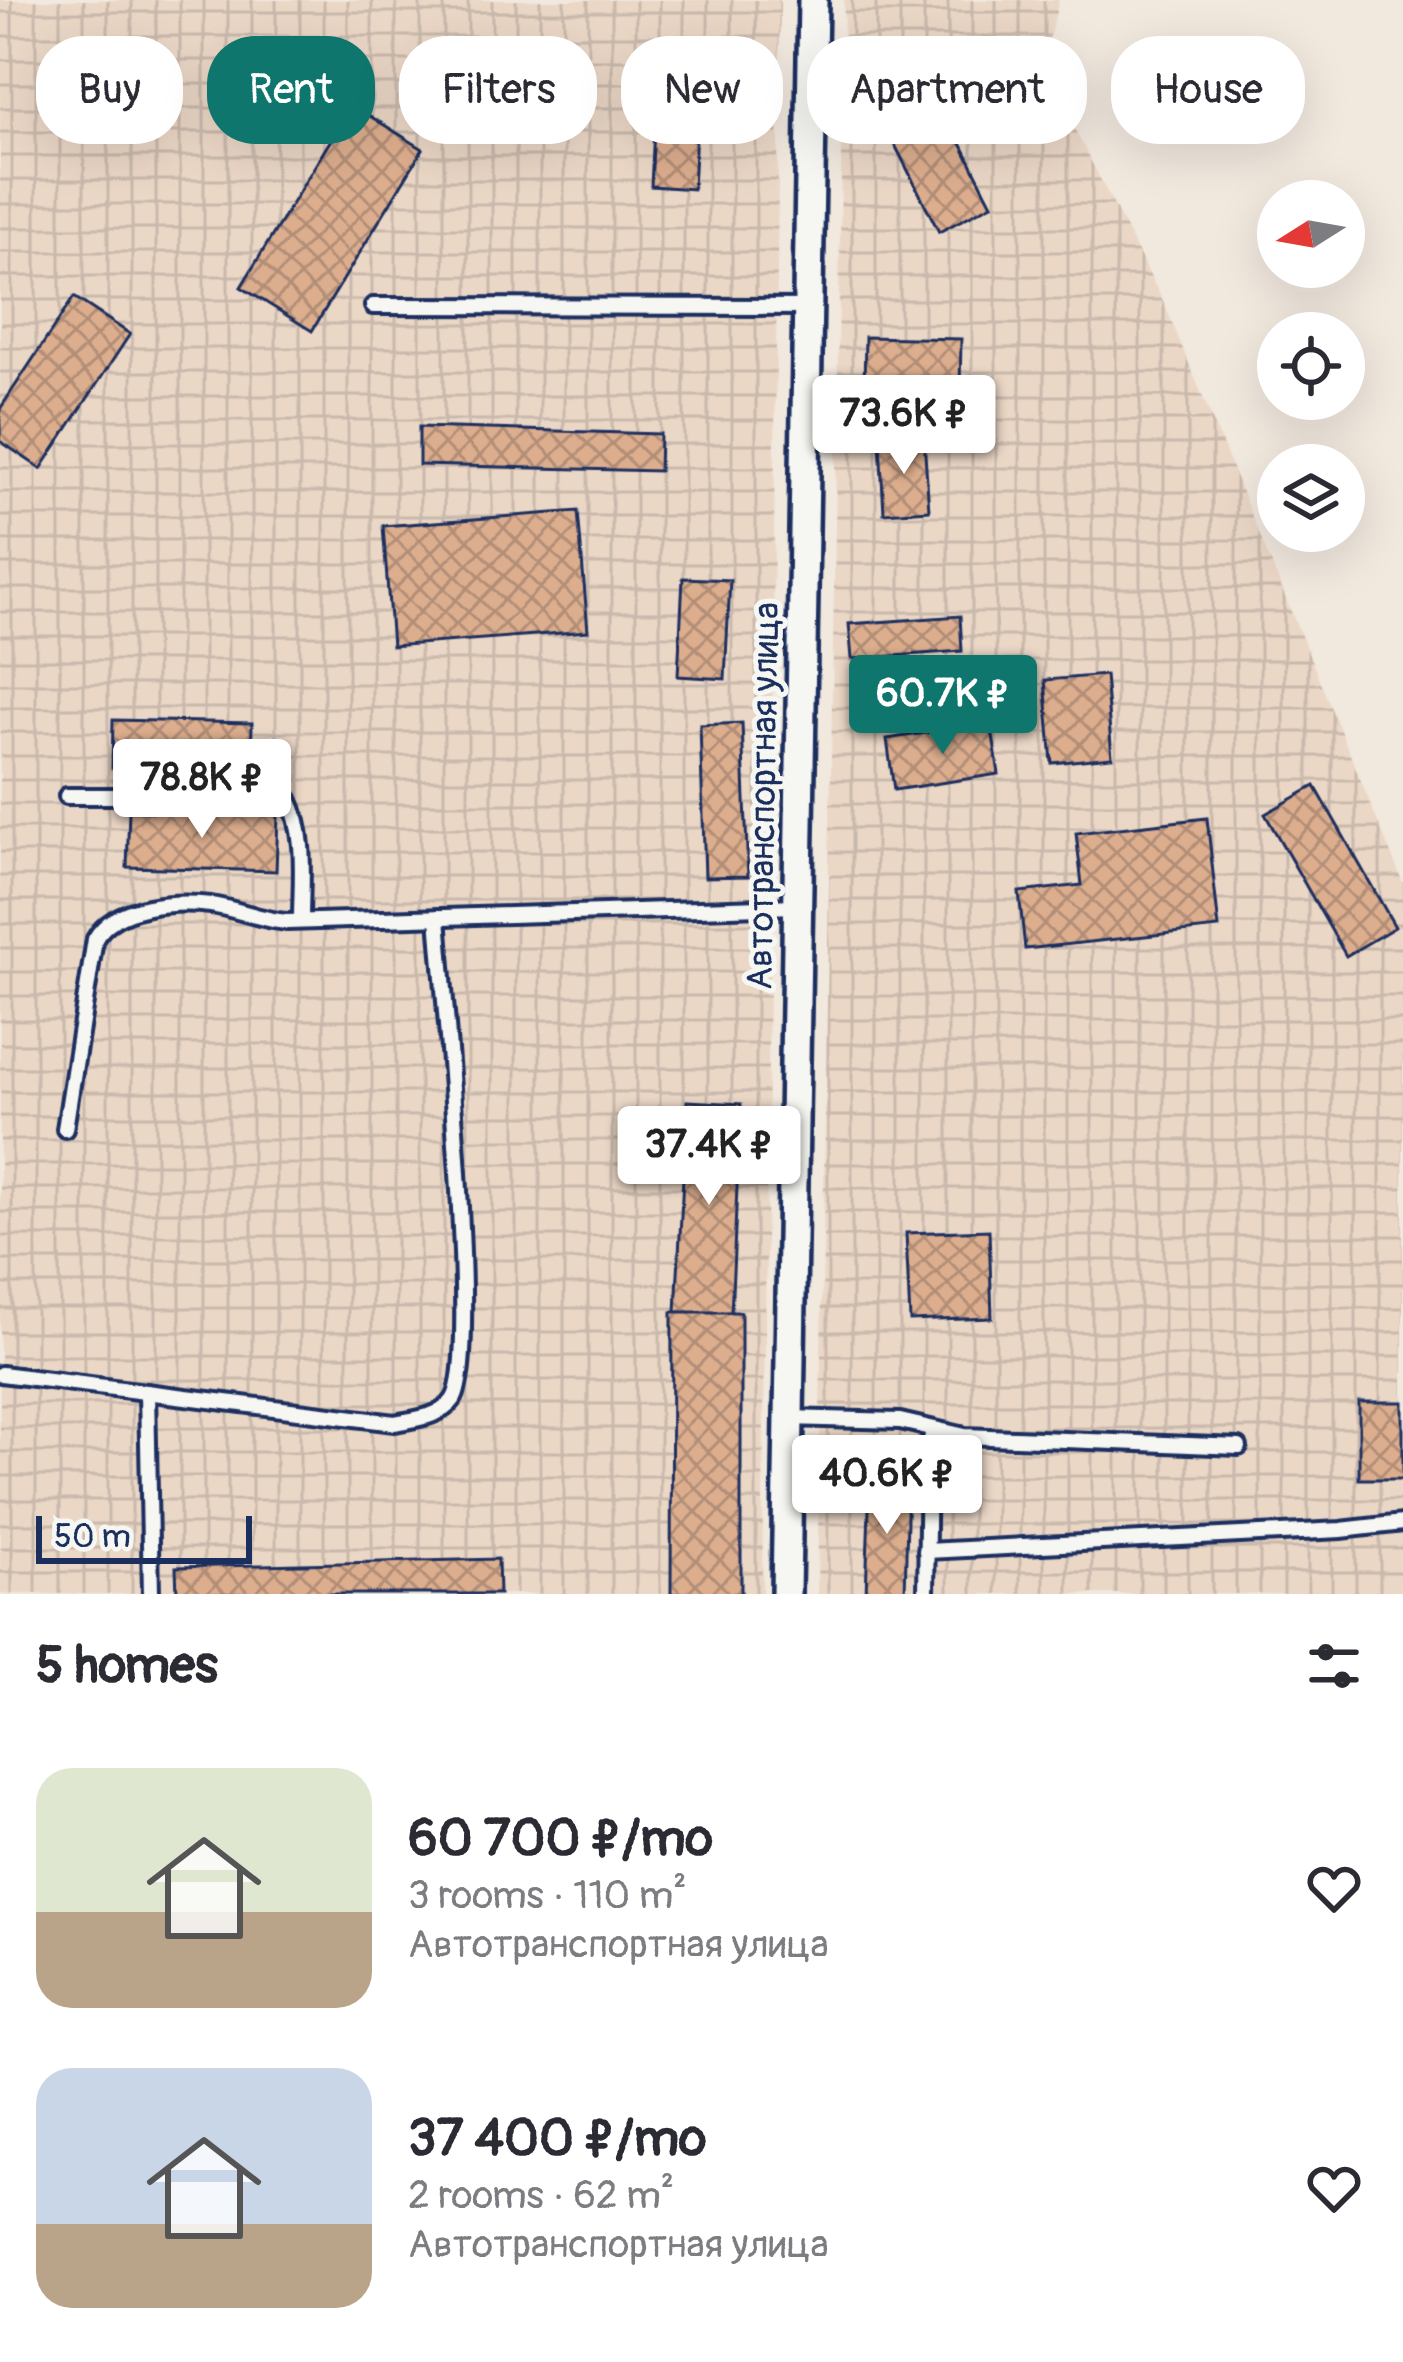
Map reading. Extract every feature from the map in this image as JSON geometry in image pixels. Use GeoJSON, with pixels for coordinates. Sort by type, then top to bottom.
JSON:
{"type":"FeatureCollection","features":[{"type":"Feature","properties":{"kind":"street","name":"Автотранспортная улица"},"geometry":{"type":"LineString","coordinates":[[786,1594],[813,0]]}},
{"type":"Feature","properties":{"kind":"lane"},"geometry":{"type":"LineString","coordinates":[[373,306],[808,307]]}},
{"type":"Feature","properties":{"kind":"lane"},"geometry":{"type":"LineString","coordinates":[[67,796],[290,799],[300,843],[301,921]]}},
{"type":"Feature","properties":{"kind":"lane"},"geometry":{"type":"LineString","coordinates":[[65,1129],[95,939],[106,922],[134,911],[211,905],[263,920],[301,921],[796,906]]}},
{"type":"Feature","properties":{"kind":"lane"},"geometry":{"type":"LineString","coordinates":[[1,1374],[395,1423],[429,1417],[452,1403],[462,1380],[464,1286],[438,917]]}},
{"type":"Feature","properties":{"kind":"lane"},"geometry":{"type":"LineString","coordinates":[[147,1392],[152,1594]]}},
{"type":"Feature","properties":{"kind":"lane"},"geometry":{"type":"LineString","coordinates":[[787,1418],[900,1421],[965,1436],[1238,1447]]}},
{"type":"Feature","properties":{"kind":"lane"},"geometry":{"type":"LineString","coordinates":[[926,1594],[928,1457],[933,1429]]}},
{"type":"Feature","properties":{"kind":"lane"},"geometry":{"type":"LineString","coordinates":[[786,1459],[928,1457]]}},
{"type":"Feature","properties":{"kind":"lane"},"geometry":{"type":"LineString","coordinates":[[926,1550],[1403,1523]]}},
{"type":"Feature","properties":{"kind":"shaded area"},"geometry":{"type":"Polygon","coordinates":[[[0,0],[780,0],[780,36],[621,36],[621,144],[778,144],[762,1594],[0,1594],[0,0]]]}},
{"type":"Feature","properties":{"kind":"shaded area"},"geometry":{"type":"Polygon","coordinates":[[[844,0],[1059,0],[1050,36],[843,36],[844,0]]]}},
{"type":"Feature","properties":{"kind":"shaded area"},"geometry":{"type":"Polygon","coordinates":[[[842,144],[1082,144],[1164,303],[1257,529],[1257,552],[1267,552],[1403,883],[1403,1594],[817,1594],[842,144]]]}},
{"type":"Feature","properties":{"kind":"building"},"geometry":{"type":"Polygon","coordinates":[[[375,119],[399,134],[399,144],[423,149],[312,331],[241,287],[328,144],[375,144],[375,119]]]}},
{"type":"Feature","properties":{"kind":"building"},"geometry":{"type":"Polygon","coordinates":[[[653,144],[695,144],[693,189],[651,186],[653,144]]]}},
{"type":"Feature","properties":{"kind":"building"},"geometry":{"type":"Polygon","coordinates":[[[895,144],[961,144],[992,204],[939,232],[895,144]]]}},
{"type":"Feature","properties":{"kind":"building"},"geometry":{"type":"Polygon","coordinates":[[[74,297],[130,334],[41,469],[0,441],[0,409],[74,297]]]}},
{"type":"Feature","properties":{"kind":"building"},"geometry":{"type":"Polygon","coordinates":[[[865,337],[961,339],[960,389],[864,386],[865,337]]]}},
{"type":"Feature","properties":{"kind":"building"},"geometry":{"type":"Polygon","coordinates":[[[419,427],[660,434],[659,471],[419,465],[419,427]]]}},
{"type":"Feature","properties":{"kind":"building"},"geometry":{"type":"Polygon","coordinates":[[[924,440],[929,510],[884,513],[880,443],[924,440]]]}},
{"type":"Feature","properties":{"kind":"building"},"geometry":{"type":"Polygon","coordinates":[[[578,511],[588,631],[392,646],[383,526],[578,511]]]}},
{"type":"Feature","properties":{"kind":"building"},"geometry":{"type":"Polygon","coordinates":[[[683,578],[730,580],[725,679],[678,676],[683,578]]]}},
{"type":"Feature","properties":{"kind":"building"},"geometry":{"type":"Polygon","coordinates":[[[960,616],[962,651],[852,659],[849,624],[960,616]]]}},
{"type":"Feature","properties":{"kind":"building"},"geometry":{"type":"Polygon","coordinates":[[[1105,675],[1112,757],[1052,763],[1045,680],[1105,675]]]}},
{"type":"Feature","properties":{"kind":"building"},"geometry":{"type":"Polygon","coordinates":[[[113,720],[252,723],[251,771],[112,768],[113,720]]]}},
{"type":"Feature","properties":{"kind":"building"},"geometry":{"type":"Polygon","coordinates":[[[742,723],[748,876],[705,877],[700,725],[742,723]]]}},
{"type":"Feature","properties":{"kind":"building"},"geometry":{"type":"Polygon","coordinates":[[[991,723],[999,774],[894,790],[887,739],[991,723]]]}},
{"type":"Feature","properties":{"kind":"building"},"geometry":{"type":"Polygon","coordinates":[[[1315,786],[1395,927],[1346,956],[1265,814],[1315,786]]]}},
{"type":"Feature","properties":{"kind":"building"},"geometry":{"type":"Polygon","coordinates":[[[129,811],[278,815],[276,871],[127,867],[129,811]]]}},
{"type":"Feature","properties":{"kind":"building"},"geometry":{"type":"Polygon","coordinates":[[[1207,818],[1219,928],[1025,949],[1019,892],[1082,885],[1076,833],[1207,818]]]}},
{"type":"Feature","properties":{"kind":"building"},"geometry":{"type":"Polygon","coordinates":[[[687,1101],[741,1104],[731,1314],[676,1312],[687,1101]]]}},
{"type":"Feature","properties":{"kind":"building"},"geometry":{"type":"Polygon","coordinates":[[[989,1230],[992,1318],[910,1321],[906,1233],[989,1230]]]}},
{"type":"Feature","properties":{"kind":"building"},"geometry":{"type":"Polygon","coordinates":[[[672,1312],[741,1312],[741,1594],[671,1594],[672,1312]]]}},
{"type":"Feature","properties":{"kind":"building"},"geometry":{"type":"Polygon","coordinates":[[[1359,1402],[1403,1402],[1403,1479],[1359,1479],[1359,1402]]]}},
{"type":"Feature","properties":{"kind":"building"},"geometry":{"type":"Polygon","coordinates":[[[870,1480],[908,1481],[905,1594],[866,1594],[870,1480]]]}},
{"type":"Feature","properties":{"kind":"building"},"geometry":{"type":"Polygon","coordinates":[[[498,1559],[499,1594],[177,1594],[176,1567],[498,1559]]]}}]}
